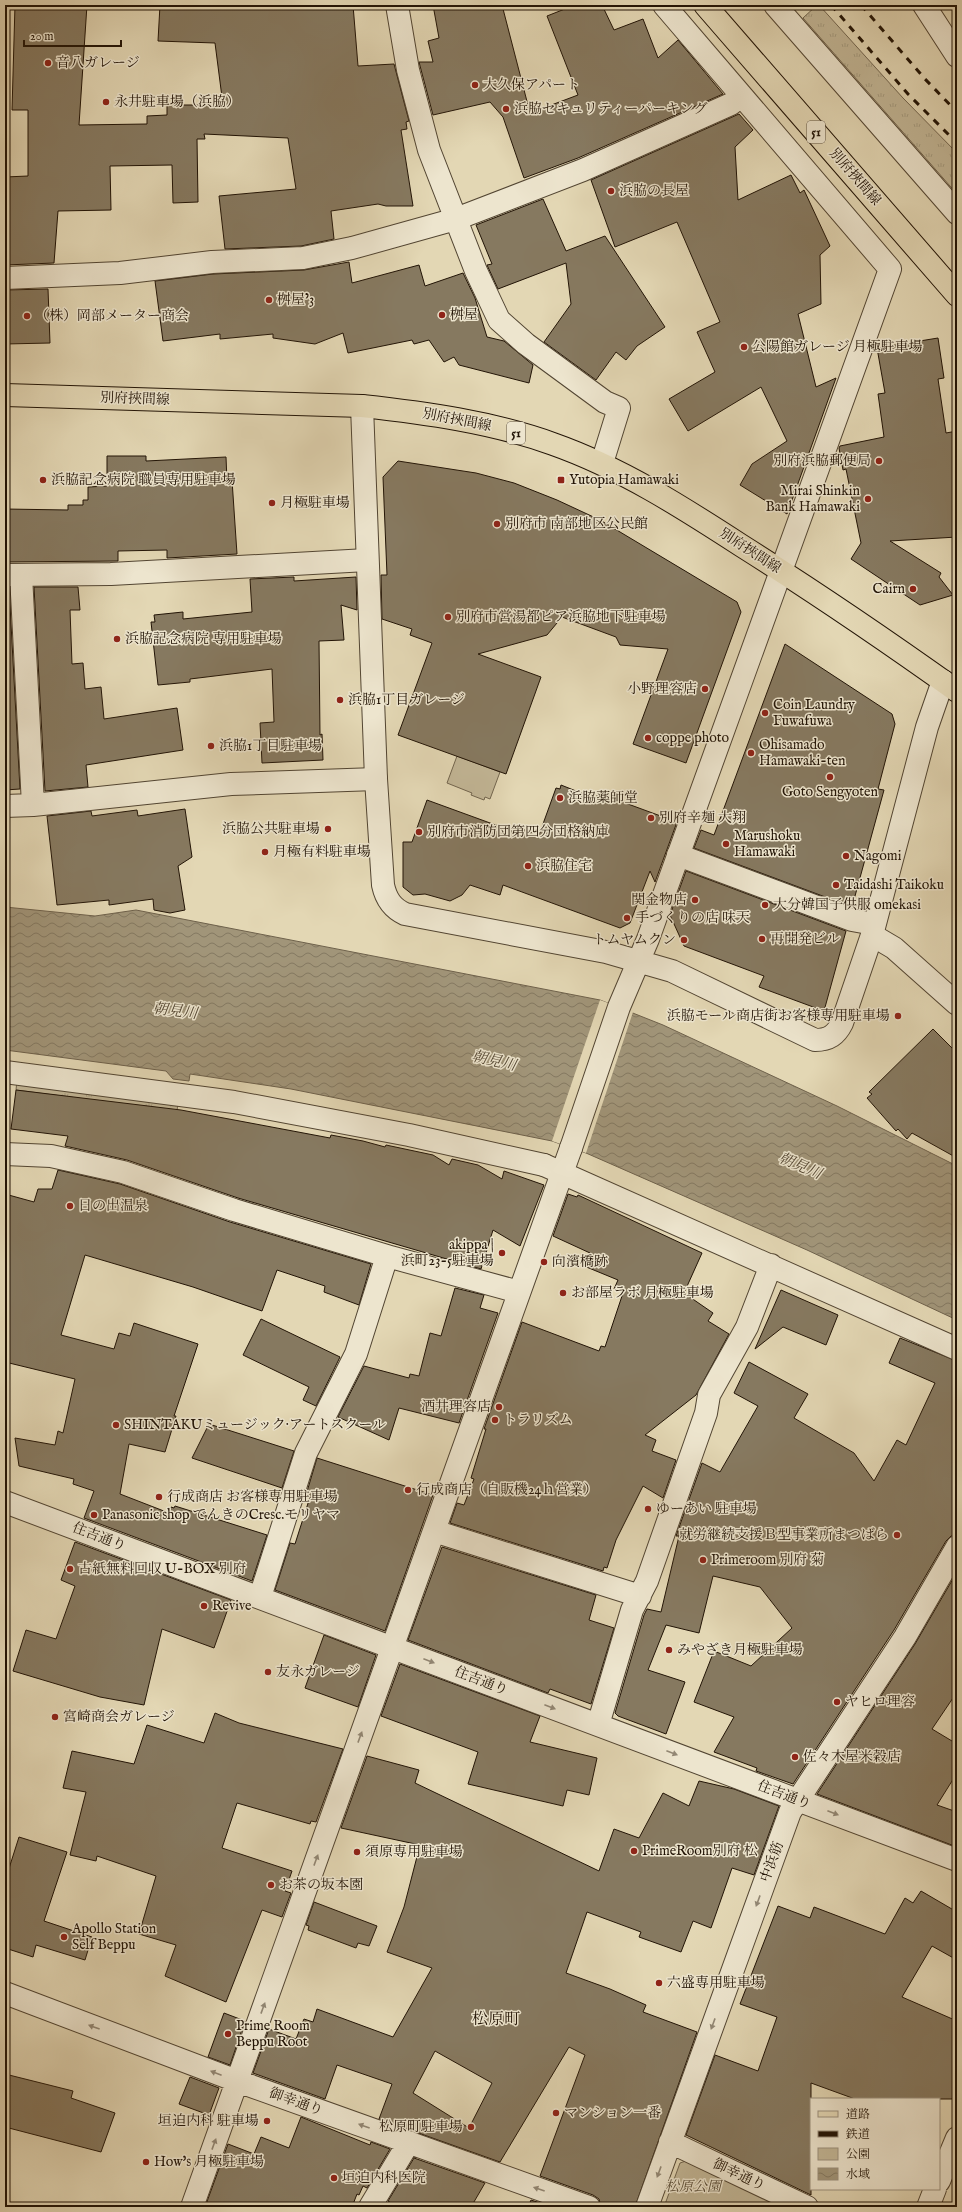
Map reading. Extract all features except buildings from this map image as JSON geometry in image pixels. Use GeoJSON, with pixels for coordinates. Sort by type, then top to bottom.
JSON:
{"type":"FeatureCollection","features":[{"type":"Feature","properties":{"kind":"main road","name":"別府挾間線"},"geometry":{"type":"LineString","coordinates":[[705,5],[957,295]]}},
{"type":"Feature","properties":{"kind":"main road","name":"別府挾間線"},"geometry":{"type":"LineString","coordinates":[[5,395],[362,406],[418,412],[502,428],[552,443],[602,463],[682,507],[781,570],[950,686]]}},
{"type":"Feature","properties":{"kind":"street"},"geometry":{"type":"LineString","coordinates":[[397,5],[408,70],[430,150],[476,271],[499,320],[526,344],[605,402],[620,408],[602,463]]}},
{"type":"Feature","properties":{"kind":"street"},"geometry":{"type":"LineString","coordinates":[[192,2207],[520,1292],[553,1169],[571,1148],[619,1007],[638,962],[678,855],[890,269],[664,5]]}},
{"type":"Feature","properties":{"kind":"street"},"geometry":{"type":"LineString","coordinates":[[775,5],[957,213]]}},
{"type":"Feature","properties":{"kind":"street"},"geometry":{"type":"LineString","coordinates":[[924,5],[957,56]]}},
{"type":"Feature","properties":{"kind":"street"},"geometry":{"type":"LineString","coordinates":[[5,278],[120,273],[212,262],[303,258],[352,248],[456,219],[654,140],[731,104],[741,96]]}},
{"type":"Feature","properties":{"kind":"street"},"geometry":{"type":"LineString","coordinates":[[362,406],[376,779],[383,885],[385,895],[396,910],[413,916],[606,952],[672,971],[808,1037],[823,1040],[838,1032],[842,1023],[873,929],[926,727],[950,686]]}},
{"type":"Feature","properties":{"kind":"street"},"geometry":{"type":"LineString","coordinates":[[33,805],[13,575],[111,574],[367,560]]}},
{"type":"Feature","properties":{"kind":"street"},"geometry":{"type":"LineString","coordinates":[[5,806],[33,805],[231,784],[376,779]]}},
{"type":"Feature","properties":{"kind":"street"},"geometry":{"type":"LineString","coordinates":[[678,855],[873,929],[957,1004]]}},
{"type":"Feature","properties":{"kind":"street"},"geometry":{"type":"LineString","coordinates":[[5,1072],[241,1103],[409,1135],[553,1169],[957,1348]]}},
{"type":"Feature","properties":{"kind":"street"},"geometry":{"type":"LineString","coordinates":[[5,1154],[51,1156],[123,1172],[234,1210],[387,1256],[520,1292]]}},
{"type":"Feature","properties":{"kind":"street"},"geometry":{"type":"LineString","coordinates":[[260,1597],[306,1453],[356,1354],[387,1256]]}},
{"type":"Feature","properties":{"kind":"street"},"geometry":{"type":"LineString","coordinates":[[598,1725],[632,1610],[647,1581],[706,1413],[709,1395],[747,1327],[771,1265]]}},
{"type":"Feature","properties":{"kind":"street","name":"住吉通り"},"geometry":{"type":"LineString","coordinates":[[5,1502],[957,1860]]}},
{"type":"Feature","properties":{"kind":"street"},"geometry":{"type":"LineString","coordinates":[[434,1531],[640,1596]]}},
{"type":"Feature","properties":{"kind":"street","name":"中浜筋"},"geometry":{"type":"LineString","coordinates":[[647,2207],[790,1812],[905,1638],[957,1547]]}},
{"type":"Feature","properties":{"kind":"street","name":"御幸通り"},"geometry":{"type":"LineString","coordinates":[[5,1993],[237,2081],[589,2207]]}},
{"type":"Feature","properties":{"kind":"street"},"geometry":{"type":"LineString","coordinates":[[940,2179],[957,2138]]}},
{"type":"Feature","properties":{"kind":"street"},"geometry":{"type":"LineString","coordinates":[[370,2207],[409,2142]]}},
{"type":"Feature","properties":{"kind":"street","name":"御幸通り"},"geometry":{"type":"LineString","coordinates":[[670,2142],[807,2207]]}},
{"type":"Feature","properties":{"kind":"street"},"geometry":{"type":"LineString","coordinates":[[928,2207],[935,2190]]}},
{"type":"Feature","properties":{"kind":"green space"},"geometry":{"type":"Polygon","coordinates":[[[817,5],[819,5],[903,98],[957,153],[957,194],[803,18],[817,5]]]}},
{"type":"Feature","properties":{"kind":"green space"},"geometry":{"type":"Polygon","coordinates":[[[457,756],[500,772],[490,799],[485,797],[484,800],[471,795],[472,793],[447,783],[457,756]]]}},
{"type":"Feature","properties":{"kind":"green space"},"geometry":{"type":"Polygon","coordinates":[[[17,1080],[178,1102],[177,1111],[16,1090],[17,1080]]]}},
{"type":"Feature","properties":{"kind":"green space","name":"松原公園"},"geometry":{"type":"Polygon","coordinates":[[[686,2161],[783,2207],[664,2207],[680,2163],[686,2161]]]}},
{"type":"Feature","properties":{"kind":"water","name":"朝見川"},"geometry":{"type":"Polygon","coordinates":[[[5,907],[95,916],[136,910],[600,1000],[663,1025],[837,1106],[957,1166],[957,1320],[807,1250],[586,1153],[552,1141],[291,1089],[190,1074],[189,1081],[173,1079],[166,1071],[5,1050],[5,907]]]}},
{"type":"Feature","properties":{"kind":"pier"},"geometry":{"type":"Polygon","coordinates":[[[600,1000],[633,1012],[586,1153],[552,1141],[600,1000]]]}},
{"type":"Feature","properties":{"kind":"railway"},"geometry":{"type":"LineString","coordinates":[[831,5],[908,94],[957,143]]}},
{"type":"Feature","properties":{"kind":"railway"},"geometry":{"type":"LineString","coordinates":[[861,5],[925,79],[957,112]]}},
{"type":"Feature","properties":{"kind":"place","name":"音八ガレージ"},"geometry":{"type":"Point","coordinates":[48,63]}},
{"type":"Feature","properties":{"kind":"place","name":"大久保アパート"},"geometry":{"type":"Point","coordinates":[475,85]}},
{"type":"Feature","properties":{"kind":"place","name":"永井駐車場（浜脇）"},"geometry":{"type":"Point","coordinates":[106,102]}},
{"type":"Feature","properties":{"kind":"place","name":"浜脇セキュリティーパーキング"},"geometry":{"type":"Point","coordinates":[506,109]}},
{"type":"Feature","properties":{"kind":"place","name":"浜脇の長屋"},"geometry":{"type":"Point","coordinates":[611,191]}},
{"type":"Feature","properties":{"kind":"place","name":"桝屋’3"},"geometry":{"type":"Point","coordinates":[269,300]}},
{"type":"Feature","properties":{"kind":"place","name":"桝屋"},"geometry":{"type":"Point","coordinates":[442,315]}},
{"type":"Feature","properties":{"kind":"place","name":"（株）岡部メーター商会"},"geometry":{"type":"Point","coordinates":[27,316]}},
{"type":"Feature","properties":{"kind":"place","name":"公陽館ガレージ 月極駐車場"},"geometry":{"type":"Point","coordinates":[744,347]}},
{"type":"Feature","properties":{"kind":"place","name":"別府浜脇郵便局"},"geometry":{"type":"Point","coordinates":[879,461]}},
{"type":"Feature","properties":{"kind":"place","name":"浜脇記念病院 職員専用駐車場"},"geometry":{"type":"Point","coordinates":[43,480]}},
{"type":"Feature","properties":{"kind":"place","name":"Yutopia Hamawaki"},"geometry":{"type":"Point","coordinates":[561,480]}},
{"type":"Feature","properties":{"kind":"place","name":"Mirai Shinkin Bank Hamawaki"},"geometry":{"type":"Point","coordinates":[868,499]}},
{"type":"Feature","properties":{"kind":"place","name":"月極駐車場"},"geometry":{"type":"Point","coordinates":[272,503]}},
{"type":"Feature","properties":{"kind":"place","name":"別府市 南部地区公民館"},"geometry":{"type":"Point","coordinates":[497,524]}},
{"type":"Feature","properties":{"kind":"place","name":"Cairn"},"geometry":{"type":"Point","coordinates":[913,589]}},
{"type":"Feature","properties":{"kind":"place","name":"別府市営湯都ピア浜脇地下駐車場"},"geometry":{"type":"Point","coordinates":[448,617]}},
{"type":"Feature","properties":{"kind":"place","name":"浜脇記念病院 専用駐車場"},"geometry":{"type":"Point","coordinates":[117,639]}},
{"type":"Feature","properties":{"kind":"place","name":"小野理容店"},"geometry":{"type":"Point","coordinates":[705,689]}},
{"type":"Feature","properties":{"kind":"place","name":"浜脇1丁目ガレージ"},"geometry":{"type":"Point","coordinates":[340,700]}},
{"type":"Feature","properties":{"kind":"place","name":"Coin Laundry Fuwafuwa"},"geometry":{"type":"Point","coordinates":[765,713]}},
{"type":"Feature","properties":{"kind":"place","name":"coppe photo"},"geometry":{"type":"Point","coordinates":[648,738]}},
{"type":"Feature","properties":{"kind":"place","name":"浜脇1丁目駐車場"},"geometry":{"type":"Point","coordinates":[211,746]}},
{"type":"Feature","properties":{"kind":"place","name":"Ohisamado Hamawaki-ten"},"geometry":{"type":"Point","coordinates":[751,753]}},
{"type":"Feature","properties":{"kind":"place","name":"Goto Sengyoten"},"geometry":{"type":"Point","coordinates":[830,777]}},
{"type":"Feature","properties":{"kind":"place","name":"浜脇薬師堂"},"geometry":{"type":"Point","coordinates":[560,798]}},
{"type":"Feature","properties":{"kind":"place","name":"別府辛麺 大翔"},"geometry":{"type":"Point","coordinates":[651,818]}},
{"type":"Feature","properties":{"kind":"place","name":"浜脇公共駐車場"},"geometry":{"type":"Point","coordinates":[328,829]}},
{"type":"Feature","properties":{"kind":"place","name":"別府市消防団第四分団格納庫"},"geometry":{"type":"Point","coordinates":[419,832]}},
{"type":"Feature","properties":{"kind":"place","name":"Marushoku Hamawaki"},"geometry":{"type":"Point","coordinates":[726,844]}},
{"type":"Feature","properties":{"kind":"place","name":"月極有料駐車場"},"geometry":{"type":"Point","coordinates":[265,852]}},
{"type":"Feature","properties":{"kind":"place","name":"Nagomi"},"geometry":{"type":"Point","coordinates":[846,856]}},
{"type":"Feature","properties":{"kind":"place","name":"浜脇住宅"},"geometry":{"type":"Point","coordinates":[528,866]}},
{"type":"Feature","properties":{"kind":"place","name":"Taidashi Taikoku"},"geometry":{"type":"Point","coordinates":[836,885]}},
{"type":"Feature","properties":{"kind":"place","name":"関金物店"},"geometry":{"type":"Point","coordinates":[695,900]}},
{"type":"Feature","properties":{"kind":"place","name":"大分韓国子供服 omekasi"},"geometry":{"type":"Point","coordinates":[765,905]}},
{"type":"Feature","properties":{"kind":"place","name":"手づくりの店 味天"},"geometry":{"type":"Point","coordinates":[627,918]}},
{"type":"Feature","properties":{"kind":"place","name":"再開発ビル"},"geometry":{"type":"Point","coordinates":[762,939]}},
{"type":"Feature","properties":{"kind":"place","name":"トムヤムクン"},"geometry":{"type":"Point","coordinates":[684,940]}},
{"type":"Feature","properties":{"kind":"place","name":"浜脇モール商店街お客様専用駐車場"},"geometry":{"type":"Point","coordinates":[898,1016]}},
{"type":"Feature","properties":{"kind":"place","name":"日の出温泉"},"geometry":{"type":"Point","coordinates":[70,1206]}},
{"type":"Feature","properties":{"kind":"place","name":"akippa | 浜町23-5駐車場"},"geometry":{"type":"Point","coordinates":[502,1253]}},
{"type":"Feature","properties":{"kind":"place","name":"向濱橋跡"},"geometry":{"type":"Point","coordinates":[544,1262]}},
{"type":"Feature","properties":{"kind":"place","name":"お部屋ラボ 月極駐車場"},"geometry":{"type":"Point","coordinates":[563,1293]}},
{"type":"Feature","properties":{"kind":"place","name":"酒井理容店"},"geometry":{"type":"Point","coordinates":[499,1407]}},
{"type":"Feature","properties":{"kind":"place","name":"トラリズム"},"geometry":{"type":"Point","coordinates":[495,1420]}},
{"type":"Feature","properties":{"kind":"place","name":"SHINTAKUミュージック·アートスクール"},"geometry":{"type":"Point","coordinates":[116,1425]}},
{"type":"Feature","properties":{"kind":"place","name":"行成商店（自販機24ｈ営業）"},"geometry":{"type":"Point","coordinates":[408,1490]}},
{"type":"Feature","properties":{"kind":"place","name":"行成商店 お客様専用駐車場"},"geometry":{"type":"Point","coordinates":[159,1497]}},
{"type":"Feature","properties":{"kind":"place","name":"ゆーあい 駐車場"},"geometry":{"type":"Point","coordinates":[648,1509]}},
{"type":"Feature","properties":{"kind":"place","name":"Panasonic shop でんきのCresc.モリヤマ"},"geometry":{"type":"Point","coordinates":[94,1515]}},
{"type":"Feature","properties":{"kind":"place","name":"就労継続支援Ｂ型事業所まつばら"},"geometry":{"type":"Point","coordinates":[897,1535]}},
{"type":"Feature","properties":{"kind":"place","name":"Primeroom 別府 菊"},"geometry":{"type":"Point","coordinates":[703,1560]}},
{"type":"Feature","properties":{"kind":"place","name":"古紙無料回収 U-BOX 別府"},"geometry":{"type":"Point","coordinates":[70,1569]}},
{"type":"Feature","properties":{"kind":"place","name":"Revive"},"geometry":{"type":"Point","coordinates":[204,1606]}},
{"type":"Feature","properties":{"kind":"place","name":"みやざき月極駐車場"},"geometry":{"type":"Point","coordinates":[669,1650]}},
{"type":"Feature","properties":{"kind":"place","name":"友永ガレージ"},"geometry":{"type":"Point","coordinates":[268,1672]}},
{"type":"Feature","properties":{"kind":"place","name":"ヤヒロ理容"},"geometry":{"type":"Point","coordinates":[837,1702]}},
{"type":"Feature","properties":{"kind":"place","name":"宮崎商会ガレージ"},"geometry":{"type":"Point","coordinates":[55,1717]}},
{"type":"Feature","properties":{"kind":"place","name":"佐々木屋米穀店"},"geometry":{"type":"Point","coordinates":[795,1757]}},
{"type":"Feature","properties":{"kind":"place","name":"PrimeRoom別府 松"},"geometry":{"type":"Point","coordinates":[634,1851]}},
{"type":"Feature","properties":{"kind":"place","name":"須原専用駐車場"},"geometry":{"type":"Point","coordinates":[357,1852]}},
{"type":"Feature","properties":{"kind":"place","name":"お茶の坂本園"},"geometry":{"type":"Point","coordinates":[271,1885]}},
{"type":"Feature","properties":{"kind":"place","name":"Apollo Station Self Beppu"},"geometry":{"type":"Point","coordinates":[64,1937]}},
{"type":"Feature","properties":{"kind":"place","name":"六盛専用駐車場"},"geometry":{"type":"Point","coordinates":[659,1983]}},
{"type":"Feature","properties":{"kind":"place","name":"Prime Room Beppu Root"},"geometry":{"type":"Point","coordinates":[228,2034]}},
{"type":"Feature","properties":{"kind":"place","name":"マンション一番"},"geometry":{"type":"Point","coordinates":[556,2113]}},
{"type":"Feature","properties":{"kind":"place","name":"垣迫内科 駐車場"},"geometry":{"type":"Point","coordinates":[267,2121]}},
{"type":"Feature","properties":{"kind":"place","name":"松原町駐車場"},"geometry":{"type":"Point","coordinates":[471,2127]}},
{"type":"Feature","properties":{"kind":"place","name":"How's 月極駐車場"},"geometry":{"type":"Point","coordinates":[146,2162]}},
{"type":"Feature","properties":{"kind":"place","name":"垣迫内科医院"},"geometry":{"type":"Point","coordinates":[334,2178]}},
{"type":"Feature","properties":{"kind":"district","name":"松原町"},"geometry":{"type":"Point","coordinates":[496,2020]}}]}
